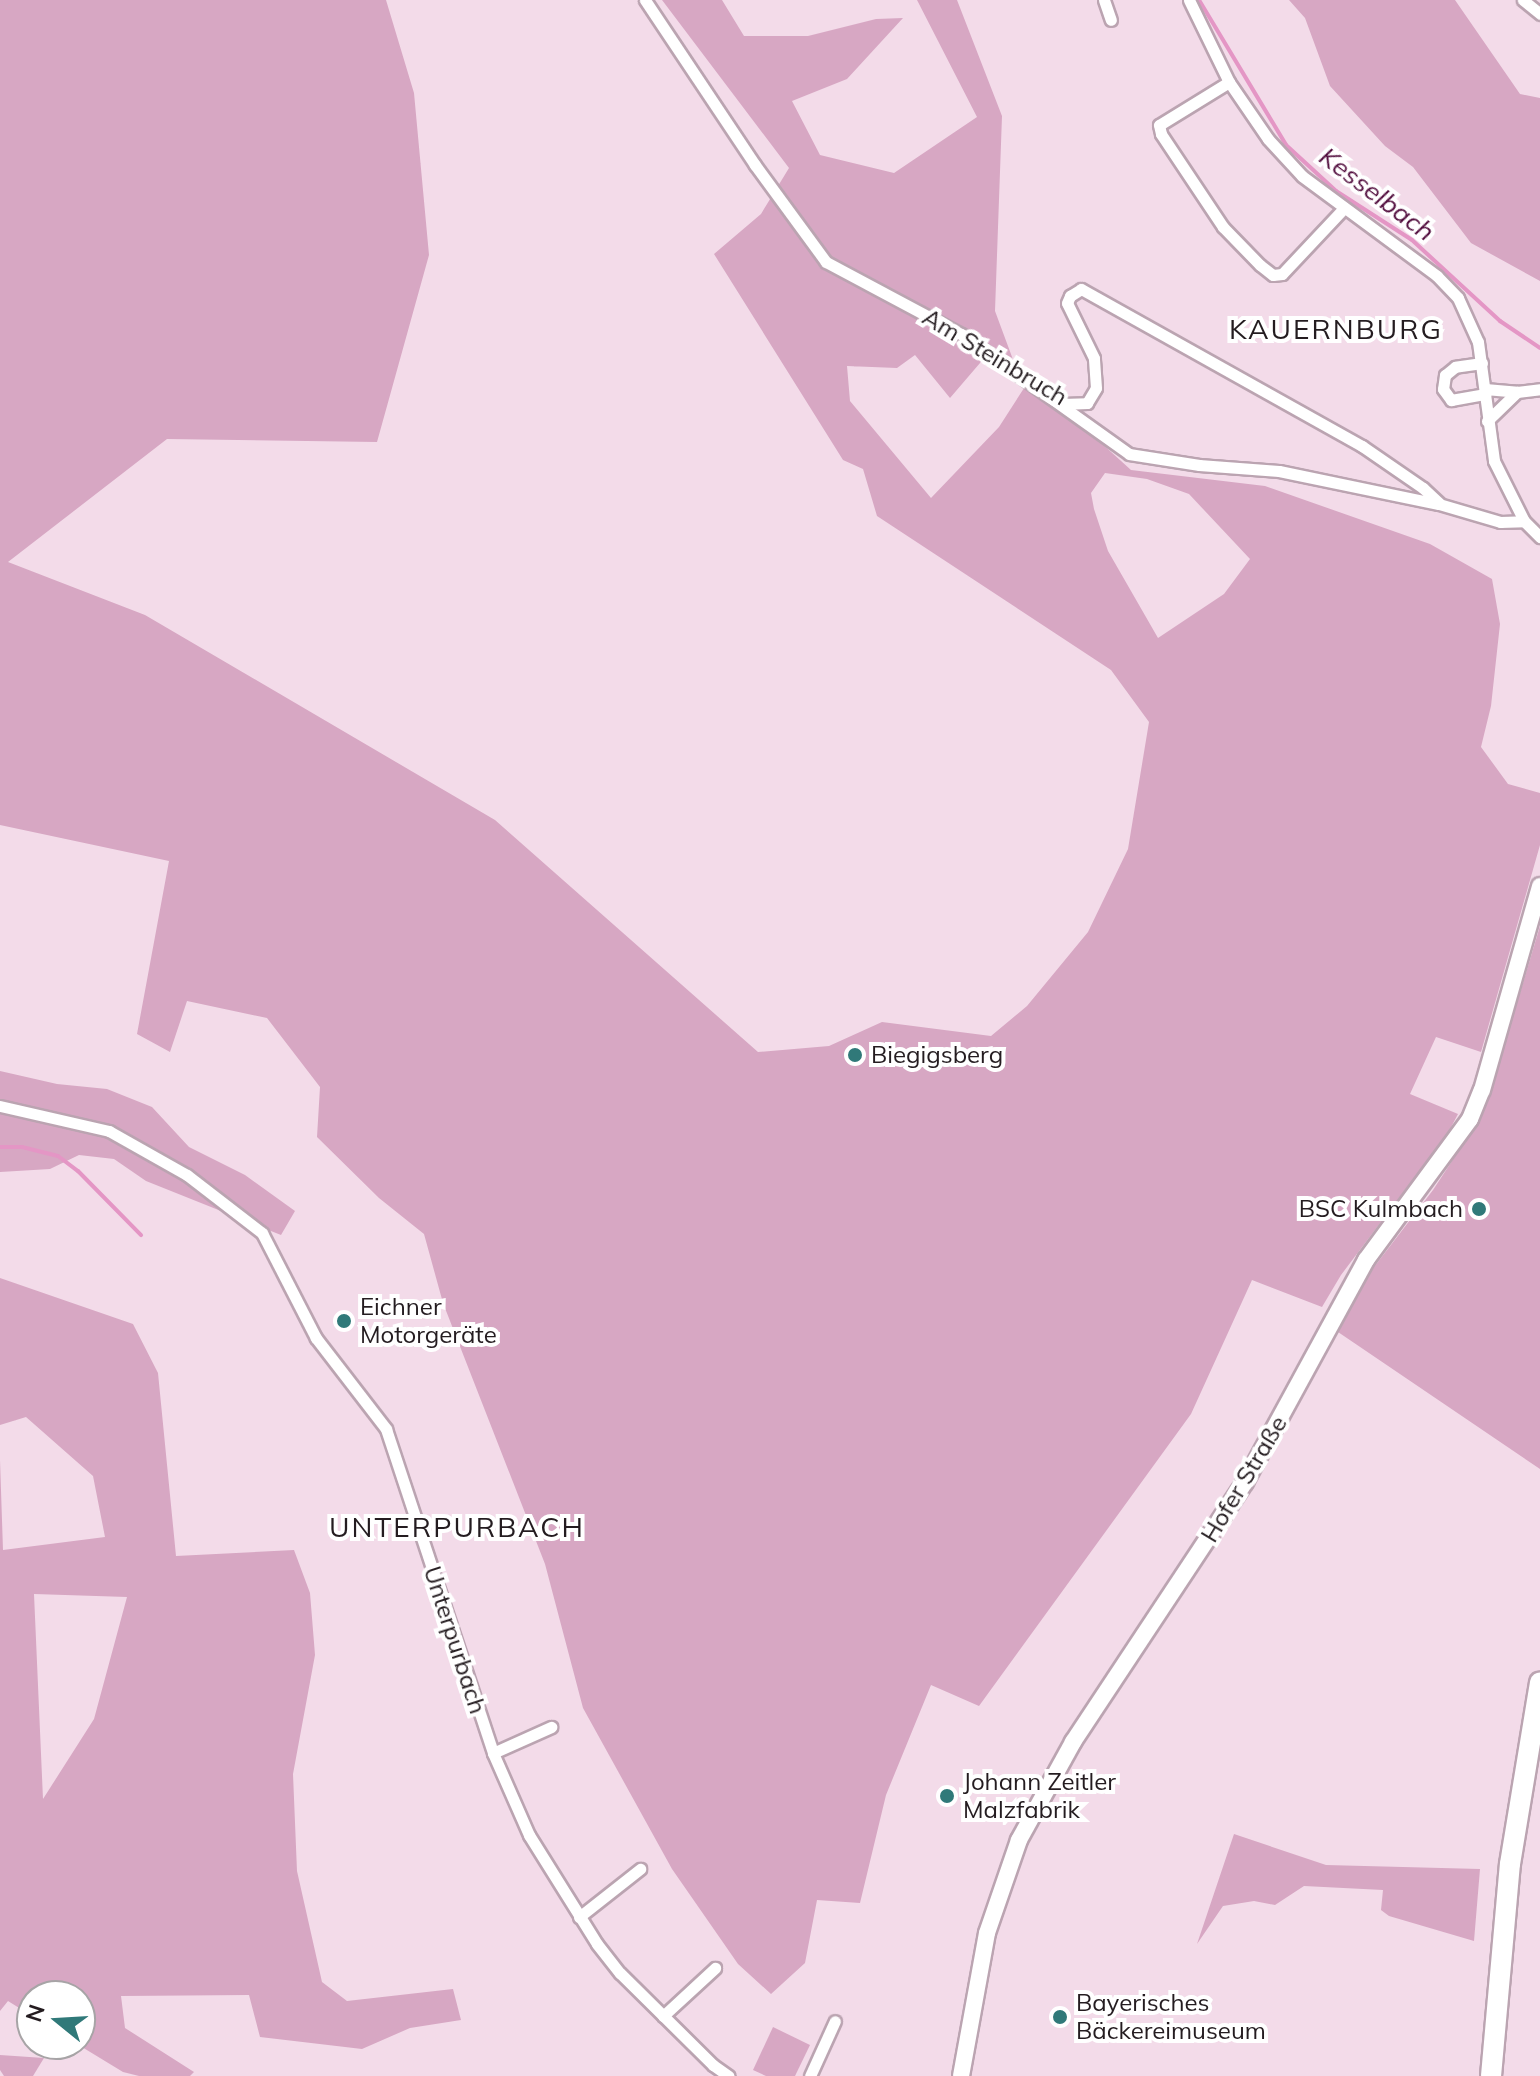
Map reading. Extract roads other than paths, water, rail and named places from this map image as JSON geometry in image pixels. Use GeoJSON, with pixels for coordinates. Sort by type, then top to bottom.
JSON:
{"type":"FeatureCollection","features":[{"type":"Feature","properties":{"kind":"highway"},"geometry":{"type":"LineString","coordinates":[[1491,2076],[1510,1864],[1540,1682]]}},
{"type":"Feature","properties":{"kind":"street","name":"Am Steinbruch"},"geometry":{"type":"LineString","coordinates":[[645,0],[755,165],[826,262],[961,334],[1129,454],[1199,465],[1279,471],[1439,504],[1500,522],[1524,521]]}},
{"type":"Feature","properties":{"kind":"street"},"geometry":{"type":"LineString","coordinates":[[1104,0],[1111,20]]}},
{"type":"Feature","properties":{"kind":"street"},"geometry":{"type":"LineString","coordinates":[[1189,0],[1229,82],[1268,139],[1302,176],[1437,276],[1458,298],[1474,327],[1482,363],[1494,461],[1524,521],[1540,537]]}},
{"type":"Feature","properties":{"kind":"street"},"geometry":{"type":"LineString","coordinates":[[1523,0],[1540,14]]}},
{"type":"Feature","properties":{"kind":"street"},"geometry":{"type":"LineString","coordinates":[[1229,82],[1159,125],[1161,134],[1223,227],[1260,265],[1273,275],[1282,274],[1344,208]]}},
{"type":"Feature","properties":{"kind":"street","name":"Am Steinbruch"},"geometry":{"type":"LineString","coordinates":[[1062,404],[1087,403],[1096,388],[1094,358],[1067,303],[1070,296],[1081,289],[1362,446],[1423,488],[1439,504]]}},
{"type":"Feature","properties":{"kind":"street"},"geometry":{"type":"LineString","coordinates":[[1482,363],[1455,367],[1445,375],[1443,389],[1451,400],[1485,392],[1540,389]]}},
{"type":"Feature","properties":{"kind":"street"},"geometry":{"type":"LineString","coordinates":[[1487,421],[1517,392]]}},
{"type":"Feature","properties":{"kind":"street","name":"Hofer Straße"},"geometry":{"type":"LineString","coordinates":[[961,2076],[987,1933],[1019,1840],[1073,1742],[1245,1482],[1366,1260],[1453,1147],[1470,1119],[1482,1090],[1540,886]]}},
{"type":"Feature","properties":{"kind":"street","name":"Unterpurbach"},"geometry":{"type":"LineString","coordinates":[[0,1106],[98,1127],[187,1175],[262,1233],[316,1338],[386,1429],[493,1753],[529,1835],[579,1917],[620,1973],[713,2065],[729,2076]]}},
{"type":"Feature","properties":{"kind":"street"},"geometry":{"type":"LineString","coordinates":[[493,1753],[551,1727]]}},
{"type":"Feature","properties":{"kind":"street"},"geometry":{"type":"LineString","coordinates":[[579,1917],[640,1869]]}},
{"type":"Feature","properties":{"kind":"street"},"geometry":{"type":"LineString","coordinates":[[663,2016],[715,1968]]}},
{"type":"Feature","properties":{"kind":"street"},"geometry":{"type":"LineString","coordinates":[[810,2076],[835,2021]]}},
{"type":"Feature","properties":{"kind":"waterway","name":"Kesselbach"},"geometry":{"type":"LineString","coordinates":[[1199,0],[1286,145],[1336,191],[1412,240],[1500,321],[1540,348]]}},
{"type":"Feature","properties":{"kind":"waterway"},"geometry":{"type":"LineString","coordinates":[[0,1147],[22,1147],[58,1156],[78,1171],[141,1235]]}},
{"type":"Feature","properties":{"kind":"place","name":"Biegigsberg"},"geometry":{"type":"Point","coordinates":[855,1055]}},
{"type":"Feature","properties":{"kind":"place","name":"BSC Kulmbach"},"geometry":{"type":"Point","coordinates":[1479,1209]}},
{"type":"Feature","properties":{"kind":"place","name":"Eichner Motorgeräte"},"geometry":{"type":"Point","coordinates":[344,1321]}},
{"type":"Feature","properties":{"kind":"place","name":"Johann Zeitler Malzfabrik"},"geometry":{"type":"Point","coordinates":[947,1796]}},
{"type":"Feature","properties":{"kind":"place","name":"Bayerisches Bäckereimuseum"},"geometry":{"type":"Point","coordinates":[1060,2017]}},
{"type":"Feature","properties":{"kind":"district","name":"KAUERNBURG"},"geometry":{"type":"Point","coordinates":[1336,329]}},
{"type":"Feature","properties":{"kind":"district","name":"UNTERPURBACH"},"geometry":{"type":"Point","coordinates":[457,1527]}}]}
